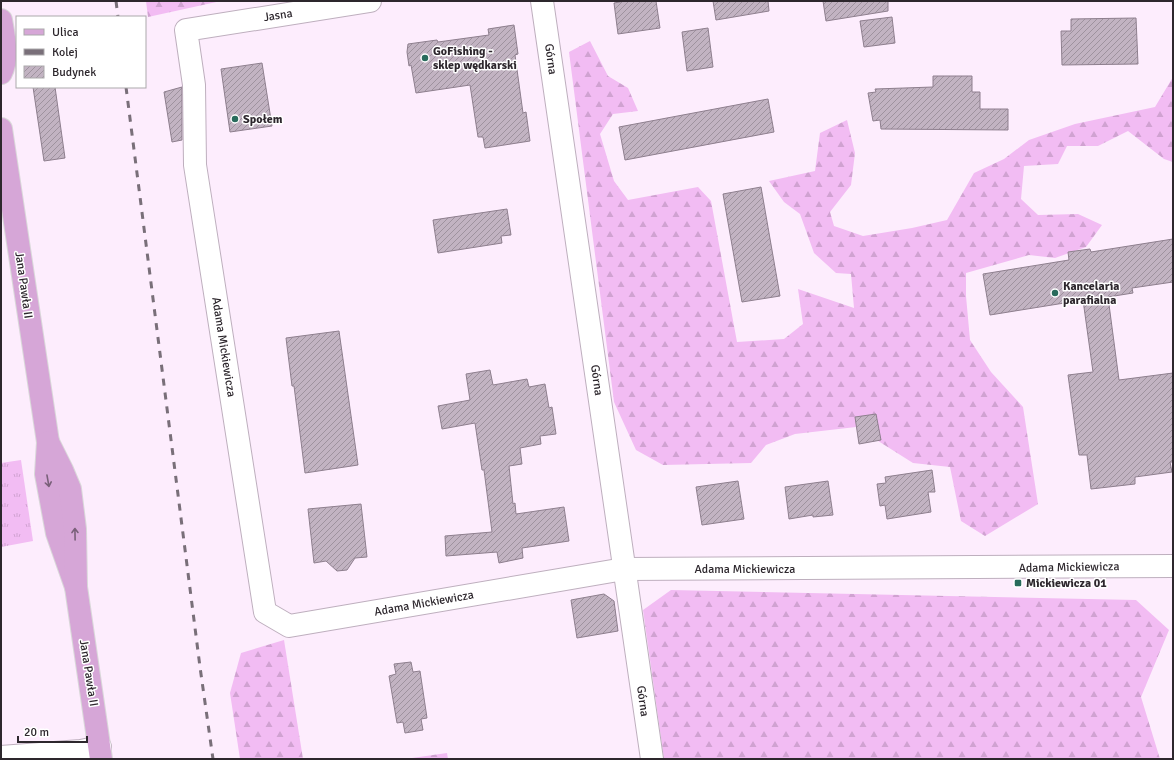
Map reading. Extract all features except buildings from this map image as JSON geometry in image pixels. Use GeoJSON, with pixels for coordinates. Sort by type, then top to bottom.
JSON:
{"type":"FeatureCollection","features":[{"type":"Feature","properties":{"kind":"main road"},"geometry":{"type":"LineString","coordinates":[[1,20],[5,56],[4,68],[1,73]]}},
{"type":"Feature","properties":{"kind":"main road","name":"Jana Pawła II"},"geometry":{"type":"LineString","coordinates":[[1,129],[48,442],[70,489],[75,529],[76,587],[101,753]]}},
{"type":"Feature","properties":{"kind":"street","name":"Jasna"},"geometry":{"type":"LineString","coordinates":[[186,30],[370,1]]}},
{"type":"Feature","properties":{"kind":"street","name":"Górna"},"geometry":{"type":"LineString","coordinates":[[542,1],[652,759]]}},
{"type":"Feature","properties":{"kind":"street","name":"Adama Mickiewicza"},"geometry":{"type":"LineString","coordinates":[[186,30],[194,85],[195,165],[265,612],[289,626],[624,569],[1173,566]]}},
{"type":"Feature","properties":{"kind":"street"},"geometry":{"type":"LineString","coordinates":[[1,757],[81,751],[101,753]]}},
{"type":"Feature","properties":{"kind":"green space"},"geometry":{"type":"Polygon","coordinates":[[[146,1],[221,1],[148,17],[146,1]]]}},
{"type":"Feature","properties":{"kind":"green space"},"geometry":{"type":"Polygon","coordinates":[[[590,41],[608,76],[628,88],[638,111],[613,114],[600,134],[614,181],[628,200],[698,187],[711,201],[737,342],[784,339],[803,324],[798,289],[854,308],[851,274],[836,273],[814,253],[800,214],[784,202],[769,181],[815,171],[820,133],[847,120],[855,153],[851,185],[830,212],[834,226],[863,236],[912,228],[947,220],[974,173],[1004,159],[1029,140],[1075,124],[1155,107],[1173,77],[1173,162],[1164,159],[1128,131],[1098,146],[1067,146],[1058,164],[1024,166],[1021,199],[1038,215],[1078,214],[1102,225],[1086,247],[1055,258],[1029,255],[966,273],[966,296],[970,340],[991,372],[1023,407],[1038,504],[985,536],[961,521],[950,467],[913,463],[856,427],[795,434],[766,445],[751,463],[663,465],[636,450],[614,402],[569,52],[590,41]]]}},
{"type":"Feature","properties":{"kind":"green space"},"geometry":{"type":"Polygon","coordinates":[[[21,460],[33,541],[1,547],[1,463],[21,460]]]}},
{"type":"Feature","properties":{"kind":"green space"},"geometry":{"type":"Polygon","coordinates":[[[671,590],[1136,600],[1169,630],[1141,697],[1160,759],[664,759],[643,610],[671,590]]]}},
{"type":"Feature","properties":{"kind":"green space"},"geometry":{"type":"Polygon","coordinates":[[[284,640],[303,759],[240,759],[230,693],[241,653],[284,640]]]}},
{"type":"Feature","properties":{"kind":"green space"},"geometry":{"type":"Polygon","coordinates":[[[447,753],[448,759],[405,759],[447,753]]]}},
{"type":"Feature","properties":{"kind":"railway"},"geometry":{"type":"LineString","coordinates":[[116,1],[118,16]]}},
{"type":"Feature","properties":{"kind":"railway"},"geometry":{"type":"LineString","coordinates":[[126,88],[213,759]]}},
{"type":"Feature","properties":{"kind":"place","name":"GoFishing - sklep wędkarski"},"geometry":{"type":"Point","coordinates":[425,58]}},
{"type":"Feature","properties":{"kind":"place","name":"Społem"},"geometry":{"type":"Point","coordinates":[235,119]}},
{"type":"Feature","properties":{"kind":"place","name":"Kancelaria parafialna"},"geometry":{"type":"Point","coordinates":[1055,293]}},
{"type":"Feature","properties":{"kind":"place","name":"Mickiewicza 01"},"geometry":{"type":"Point","coordinates":[1018,583]}}]}
